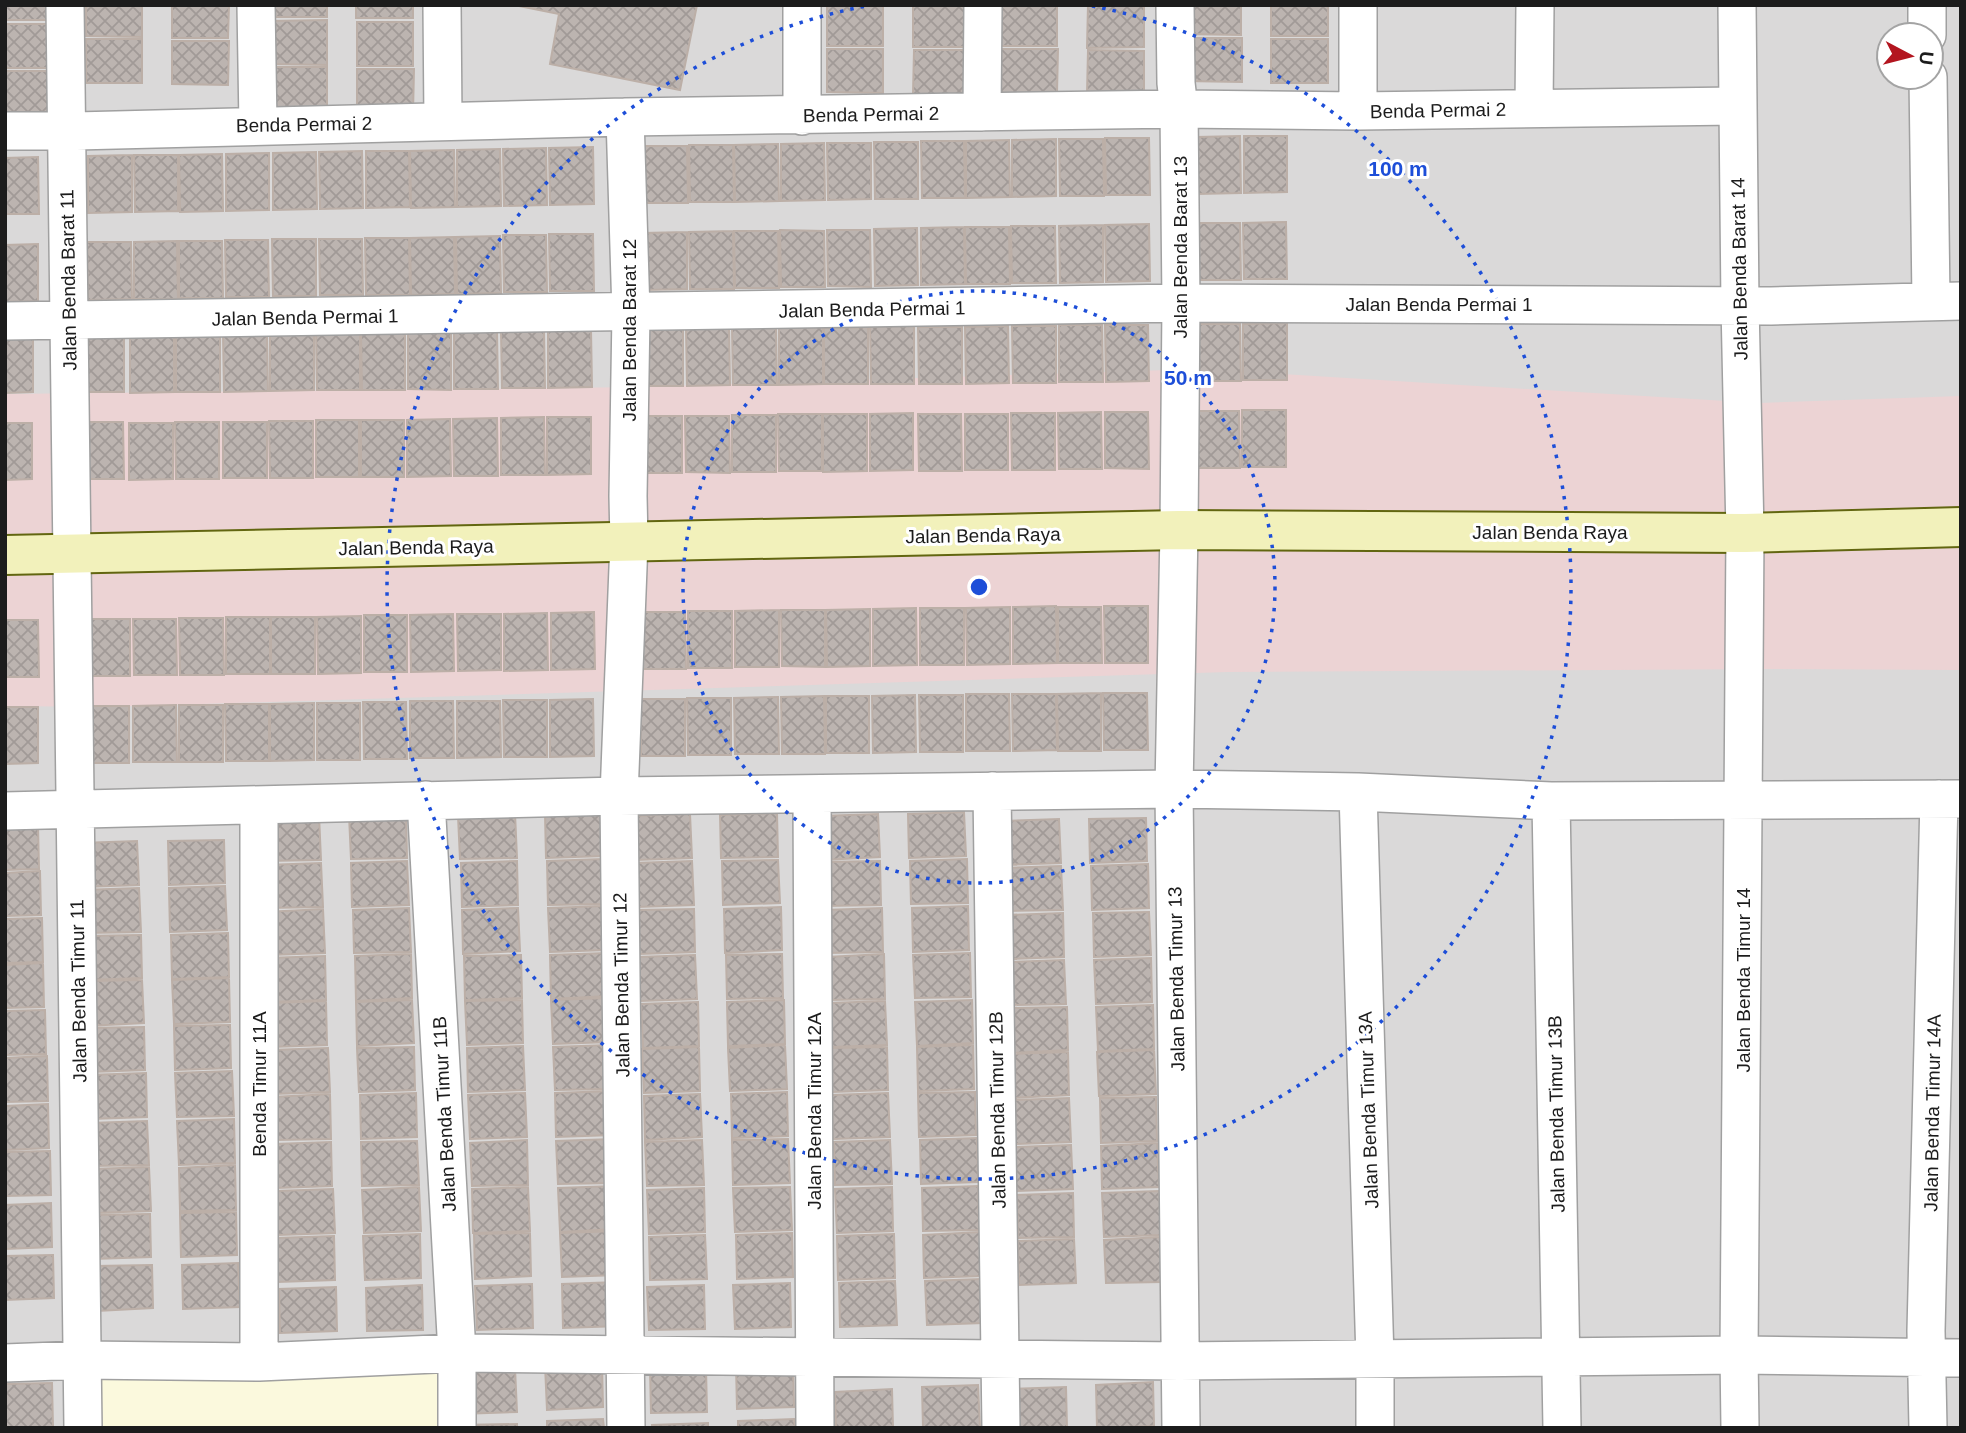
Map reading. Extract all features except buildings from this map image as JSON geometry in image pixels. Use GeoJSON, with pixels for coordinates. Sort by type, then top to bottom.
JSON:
{"type":"FeatureCollection","features":[{"type":"Feature","properties":{"kind":"street","name":"Jalan Benda Barat 11"},"geometry":{"type":"LineString","coordinates":[[65,5],[71,554]]}},
{"type":"Feature","properties":{"kind":"street"},"geometry":{"type":"LineString","coordinates":[[256,5],[258,125]]}},
{"type":"Feature","properties":{"kind":"street"},"geometry":{"type":"LineString","coordinates":[[442,5],[443,121]]}},
{"type":"Feature","properties":{"kind":"street"},"geometry":{"type":"LineString","coordinates":[[802,5],[802,116]]}},
{"type":"Feature","properties":{"kind":"street"},"geometry":{"type":"LineString","coordinates":[[982,112],[983,5]]}},
{"type":"Feature","properties":{"kind":"street","name":"Jalan Benda Barat 13"},"geometry":{"type":"LineString","coordinates":[[1175,5],[1181,303],[1179,530]]}},
{"type":"Feature","properties":{"kind":"street"},"geometry":{"type":"LineString","coordinates":[[1358,5],[1358,111]]}},
{"type":"Feature","properties":{"kind":"street"},"geometry":{"type":"LineString","coordinates":[[1534,108],[1535,5]]}},
{"type":"Feature","properties":{"kind":"street","name":"Jalan Benda Barat 14"},"geometry":{"type":"LineString","coordinates":[[1737,5],[1745,533]]}},
{"type":"Feature","properties":{"kind":"street"},"geometry":{"type":"LineString","coordinates":[[1929,91],[1946,301]]}},
{"type":"Feature","properties":{"kind":"street","name":"Benda Permai 2"},"geometry":{"type":"LineString","coordinates":[[5,131],[625,117],[1179,109],[1358,111],[1737,106]]}},
{"type":"Feature","properties":{"kind":"street","name":"Jalan Benda Barat 12"},"geometry":{"type":"LineString","coordinates":[[625,117],[631,313],[629,542]]}},
{"type":"Feature","properties":{"kind":"street","name":"Jalan Benda Permai 1"},"geometry":{"type":"LineString","coordinates":[[5,321],[1181,303],[1740,305],[1946,301]]}},
{"type":"Feature","properties":{"kind":"street","name":"Jalan Benda Raya"},"geometry":{"type":"LineString","coordinates":[[5,555],[1179,530],[1745,533],[1961,527]]}},
{"type":"Feature","properties":{"kind":"street","name":"Jalan Benda Timur 13"},"geometry":{"type":"LineString","coordinates":[[1179,530],[1174,789],[1181,1428]]}},
{"type":"Feature","properties":{"kind":"street","name":"Jalan Benda Timur 14"},"geometry":{"type":"LineString","coordinates":[[1740,1428],[1745,533]]}},
{"type":"Feature","properties":{"kind":"street","name":"Jalan Benda Timur 12"},"geometry":{"type":"LineString","coordinates":[[625,1428],[619,796],[629,542]]}},
{"type":"Feature","properties":{"kind":"street","name":"Jalan Benda Timur 11"},"geometry":{"type":"LineString","coordinates":[[71,554],[83,1428]]}},
{"type":"Feature","properties":{"kind":"street"},"geometry":{"type":"LineString","coordinates":[[5,811],[619,796],[1174,789],[1358,792],[1551,800],[1950,799]]}},
{"type":"Feature","properties":{"kind":"street","name":"Jalan Benda Timur 12B"},"geometry":{"type":"LineString","coordinates":[[992,791],[1001,1428]]}},
{"type":"Feature","properties":{"kind":"street","name":"Jalan Benda Timur 13A"},"geometry":{"type":"LineString","coordinates":[[1358,792],[1375,1428]]}},
{"type":"Feature","properties":{"kind":"street","name":"Jalan Benda Timur 12A"},"geometry":{"type":"LineString","coordinates":[[812,794],[815,1428]]}},
{"type":"Feature","properties":{"kind":"street","name":"Jalan Benda Timur 14A"},"geometry":{"type":"LineString","coordinates":[[1928,1428],[1944,1358],[1950,799]]}},
{"type":"Feature","properties":{"kind":"street","name":"Jalan Benda Timur 11B"},"geometry":{"type":"LineString","coordinates":[[426,800],[457,1353],[457,1428]]}},
{"type":"Feature","properties":{"kind":"street","name":"Jalan Benda Timur 13B"},"geometry":{"type":"LineString","coordinates":[[1551,800],[1562,1428]]}},
{"type":"Feature","properties":{"kind":"street","name":"Benda Timur 11A"},"geometry":{"type":"LineString","coordinates":[[259,806],[259,1362]]}},
{"type":"Feature","properties":{"kind":"street"},"geometry":{"type":"LineString","coordinates":[[5,1363],[83,1360],[259,1362],[457,1353],[1180,1361],[1739,1355],[1944,1358]]}},
{"type":"Feature","properties":{"kind":"shaded area"},"geometry":{"type":"Polygon","coordinates":[[[5,5],[1961,5],[1961,1428],[5,1428],[5,5]]]}},
{"type":"Feature","properties":{"kind":"shaded area"},"geometry":{"type":"Polygon","coordinates":[[[1198,369],[1759,403],[1961,396],[1961,670],[1228,672],[107,707],[5,706],[5,394],[642,387],[1198,369]]]}},
{"type":"Feature","properties":{"kind":"shaded area"},"geometry":{"type":"Polygon","coordinates":[[[442,1367],[443,1428],[96,1428],[96,1373],[442,1367]]]}}]}
